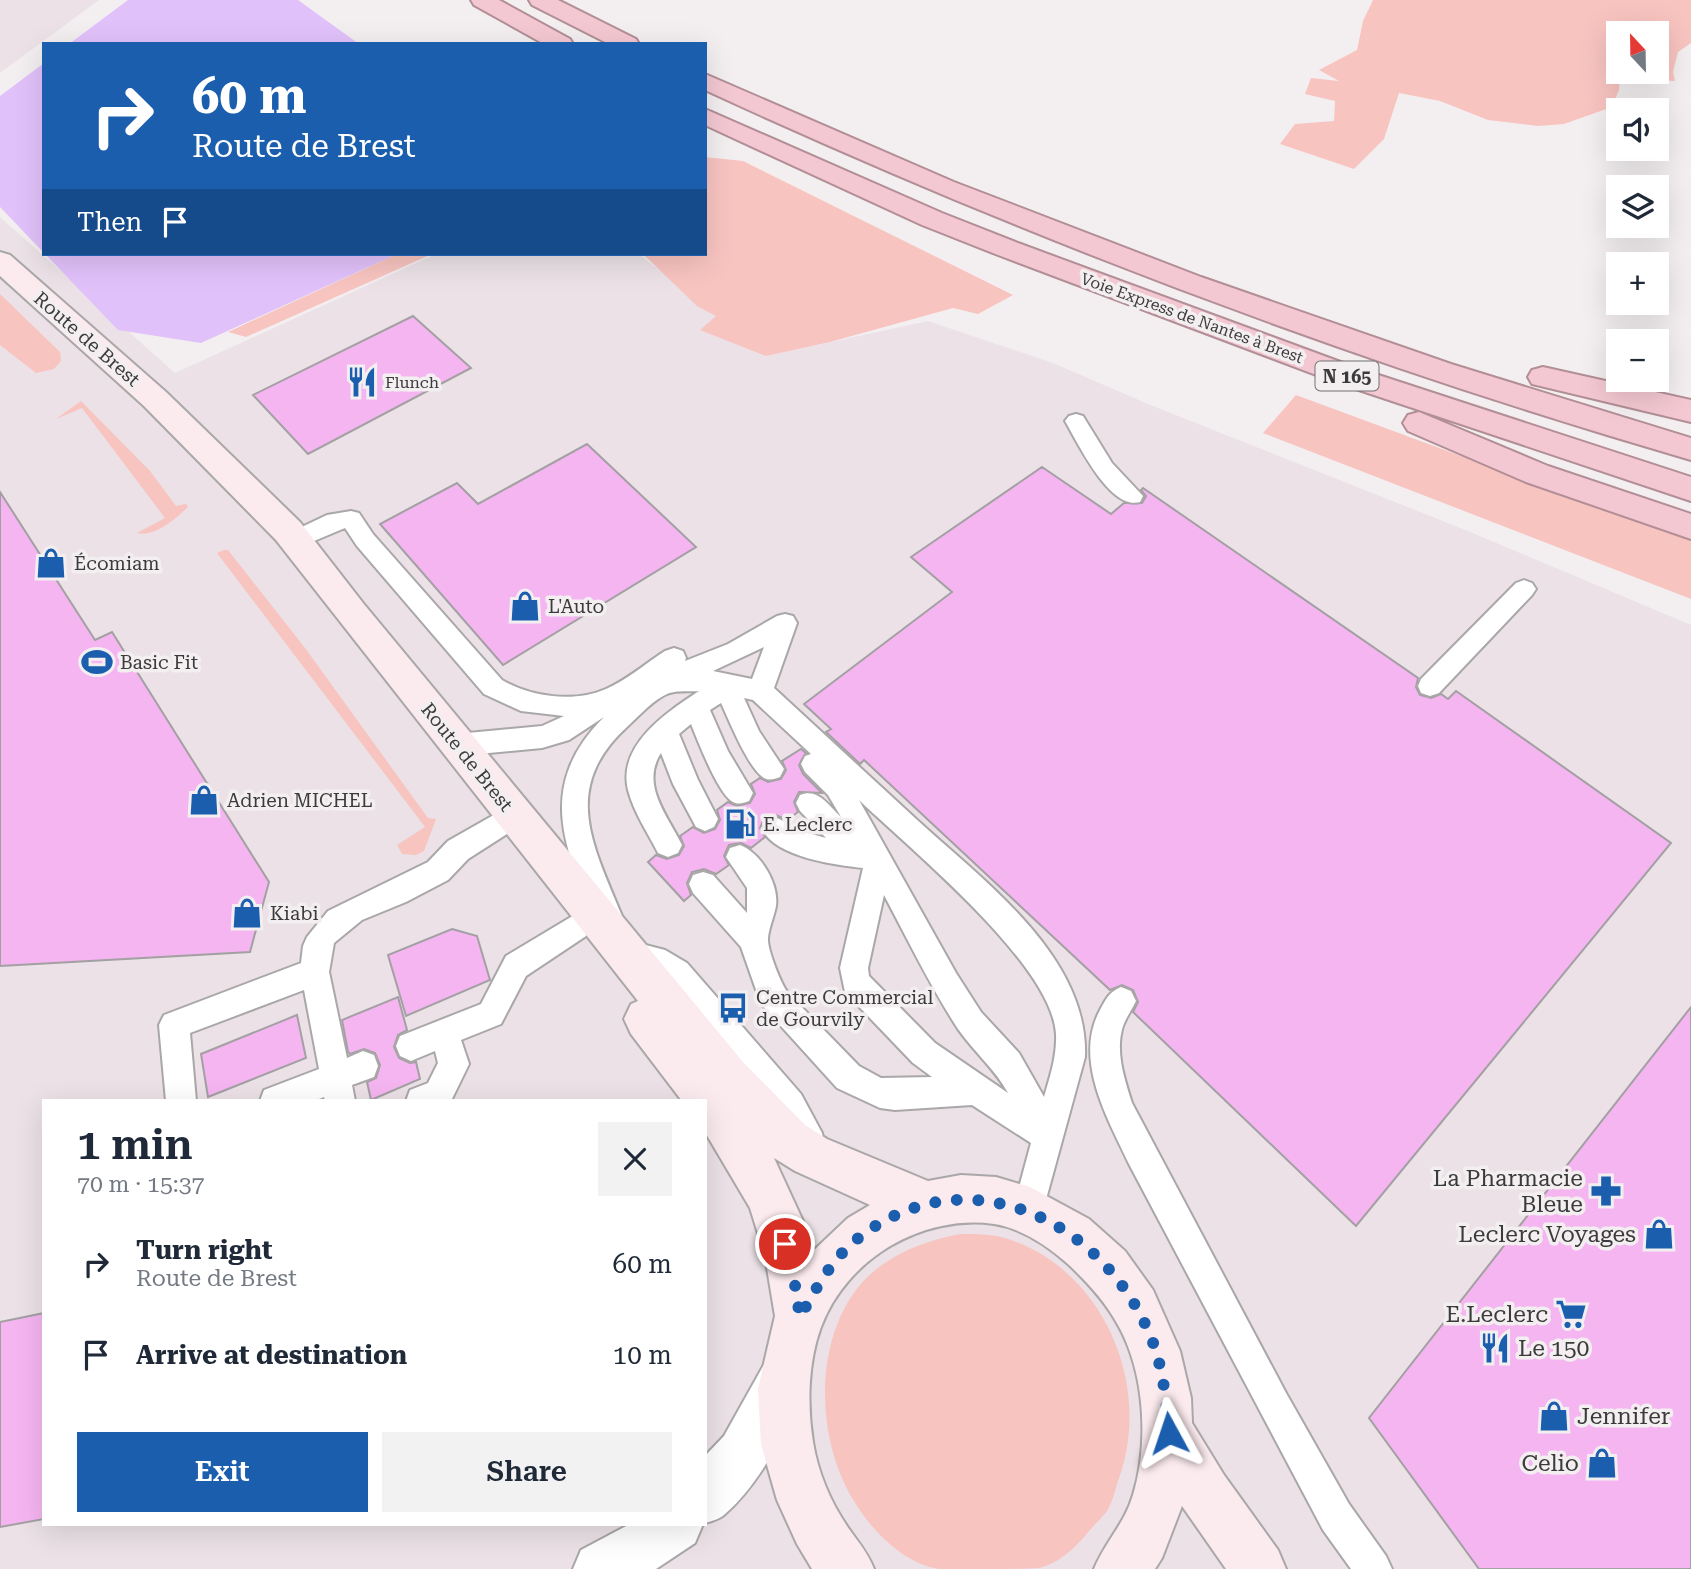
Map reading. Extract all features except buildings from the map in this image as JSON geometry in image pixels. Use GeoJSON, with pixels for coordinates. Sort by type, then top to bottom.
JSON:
{"type":"FeatureCollection","features":[{"type":"Feature","properties":{"kind":"highway"},"geometry":{"type":"LineString","coordinates":[[482,0],[558,42]]}},
{"type":"Feature","properties":{"kind":"highway"},"geometry":{"type":"LineString","coordinates":[[540,0],[624,42]]}},
{"type":"Feature","properties":{"kind":"highway","name":"Voie Express de Nantes à Brest"},"geometry":{"type":"LineString","coordinates":[[707,82],[919,177],[1056,232],[1419,363],[1691,449]]}},
{"type":"Feature","properties":{"kind":"highway","name":"Voie Express de Nantes à Brest"},"geometry":{"type":"LineString","coordinates":[[707,117],[932,219],[1008,249],[1343,374],[1691,489]]}},
{"type":"Feature","properties":{"kind":"highway"},"geometry":{"type":"LineString","coordinates":[[1008,249],[1537,474],[1691,527]]}},
{"type":"Feature","properties":{"kind":"highway"},"geometry":{"type":"LineString","coordinates":[[1304,323],[1691,411]]}},
{"type":"Feature","properties":{"kind":"main road","name":"Route de Brest"},"geometry":{"type":"LineString","coordinates":[[11,272],[155,399],[275,516],[296,540],[457,745],[576,927],[705,1099]]}},
{"type":"Feature","properties":{"kind":"main road","name":"Route de Brest"},"geometry":{"type":"LineString","coordinates":[[11,272],[94,366],[254,530],[506,821],[622,949],[727,1078],[789,1141],[811,1155],[871,1182],[928,1203]]}},
{"type":"Feature","properties":{"kind":"main road","name":"Route de Brest"},"geometry":{"type":"LineString","coordinates":[[707,1102],[753,1167],[779,1221],[792,1266],[800,1317]]}},
{"type":"Feature","properties":{"kind":"main road"},"geometry":{"type":"LineString","coordinates":[[847,1569],[834,1556],[811,1517],[794,1476],[786,1431],[783,1379],[800,1317],[825,1272],[855,1240],[890,1218],[928,1203],[960,1199],[993,1201],[1029,1210],[1064,1229],[1099,1257],[1128,1292],[1150,1335],[1165,1383],[1169,1433],[1162,1488],[1142,1540],[1121,1569]]}},
{"type":"Feature","properties":{"kind":"main road"},"geometry":{"type":"LineString","coordinates":[[1169,1433],[1205,1493],[1259,1569]]}},
{"type":"Feature","properties":{"kind":"street"},"geometry":{"type":"LineString","coordinates":[[707,1495],[742,1454],[783,1379]]}},
{"type":"Feature","properties":{"kind":"street"},"geometry":{"type":"LineString","coordinates":[[600,1569],[650,1543],[673,1526]]}},
{"type":"Feature","properties":{"kind":"lane"},"geometry":{"type":"LineString","coordinates":[[1076,421],[1104,469],[1132,496]]}},
{"type":"Feature","properties":{"kind":"lane"},"geometry":{"type":"LineString","coordinates":[[296,540],[335,521],[351,519],[392,572],[493,687],[507,697],[523,703],[558,707],[613,698]]}},
{"type":"Feature","properties":{"kind":"lane"},"geometry":{"type":"LineString","coordinates":[[1430,686],[1524,589]]}},
{"type":"Feature","properties":{"kind":"lane"},"geometry":{"type":"LineString","coordinates":[[457,745],[542,737],[560,732],[651,671],[680,655],[785,623]]}},
{"type":"Feature","properties":{"kind":"lane"},"geometry":{"type":"LineString","coordinates":[[622,949],[586,855],[575,813],[575,784],[585,756],[614,723],[662,684],[729,654],[785,623]]}},
{"type":"Feature","properties":{"kind":"lane"},"geometry":{"type":"LineString","coordinates":[[760,691],[785,623]]}},
{"type":"Feature","properties":{"kind":"lane"},"geometry":{"type":"LineString","coordinates":[[662,684],[709,680],[726,686],[760,691],[1011,925],[1049,977],[1066,1011],[1071,1033],[1070,1057],[1029,1210]]}},
{"type":"Feature","properties":{"kind":"lane"},"geometry":{"type":"LineString","coordinates":[[668,845],[648,807],[640,768],[649,750],[665,731],[726,686]]}},
{"type":"Feature","properties":{"kind":"lane"},"geometry":{"type":"LineString","coordinates":[[726,686],[749,737],[771,769]]}},
{"type":"Feature","properties":{"kind":"lane"},"geometry":{"type":"LineString","coordinates":[[726,686],[792,742],[837,787],[869,857],[946,984],[971,1023],[1008,1063],[1049,1136]]}},
{"type":"Feature","properties":{"kind":"lane"},"geometry":{"type":"LineString","coordinates":[[696,707],[718,757],[740,793]]}},
{"type":"Feature","properties":{"kind":"lane"},"geometry":{"type":"LineString","coordinates":[[665,731],[686,784],[705,819]]}},
{"type":"Feature","properties":{"kind":"lane"},"geometry":{"type":"LineString","coordinates":[[809,803],[869,857]]}},
{"type":"Feature","properties":{"kind":"lane"},"geometry":{"type":"LineString","coordinates":[[282,1099],[346,1081],[315,972],[317,946],[338,920],[438,871],[458,850],[506,821]]}},
{"type":"Feature","properties":{"kind":"lane"},"geometry":{"type":"LineString","coordinates":[[775,829],[790,840],[820,851],[869,857]]}},
{"type":"Feature","properties":{"kind":"lane"},"geometry":{"type":"LineString","coordinates":[[740,857],[762,885],[764,898],[753,940]]}},
{"type":"Feature","properties":{"kind":"lane"},"geometry":{"type":"LineString","coordinates":[[869,857],[854,968],[855,982],[924,1053],[975,1090],[1049,1136]]}},
{"type":"Feature","properties":{"kind":"lane"},"geometry":{"type":"LineString","coordinates":[[703,884],[753,940],[771,994],[848,1077],[880,1093],[895,1095],[975,1090]]}},
{"type":"Feature","properties":{"kind":"lane"},"geometry":{"type":"LineString","coordinates":[[411,1046],[491,1014],[516,966],[576,927]]}},
{"type":"Feature","properties":{"kind":"lane"},"geometry":{"type":"LineString","coordinates":[[181,1099],[174,1025],[315,972]]}},
{"type":"Feature","properties":{"kind":"lane"},"geometry":{"type":"LineString","coordinates":[[1121,1001],[1109,1021],[1105,1045],[1107,1071],[1118,1107],[1274,1405],[1336,1517],[1373,1569]]}},
{"type":"Feature","properties":{"kind":"lane"},"geometry":{"type":"LineString","coordinates":[[427,1099],[439,1095],[454,1065],[444,1034]]}},
{"type":"Feature","properties":{"kind":"lane"},"geometry":{"type":"LineString","coordinates":[[671,1051],[671,1083],[682,1099]]}},
{"type":"Feature","properties":{"kind":"lane"},"geometry":{"type":"LineString","coordinates":[[707,1135],[728,1162],[753,1167]]}},
{"type":"Feature","properties":{"kind":"shaded area"},"geometry":{"type":"Polygon","coordinates":[[[0,0],[99,0],[42,42],[0,73],[0,0]]]}},
{"type":"Feature","properties":{"kind":"shaded area"},"geometry":{"type":"Polygon","coordinates":[[[128,0],[298,0],[356,42],[72,42],[128,0]]]}},
{"type":"Feature","properties":{"kind":"shaded area"},"geometry":{"type":"Polygon","coordinates":[[[1373,0],[1691,0],[1691,43],[1678,52],[1673,72],[1675,81],[1670,81],[1670,21],[1606,21],[1606,84],[1619,84],[1619,90],[1616,98],[1606,98],[1606,109],[1564,124],[1538,126],[1488,120],[1440,101],[1399,93],[1384,139],[1354,169],[1280,144],[1295,124],[1334,121],[1335,101],[1305,94],[1311,78],[1339,81],[1319,70],[1357,50],[1363,21],[1373,0]]]}},
{"type":"Feature","properties":{"kind":"shaded area"},"geometry":{"type":"Polygon","coordinates":[[[42,64],[42,251],[0,207],[0,96],[42,64]]]}},
{"type":"Feature","properties":{"kind":"shaded area"},"geometry":{"type":"Polygon","coordinates":[[[707,157],[743,161],[1013,295],[978,314],[953,308],[830,342],[766,356],[700,330],[716,316],[697,306],[645,256],[707,256],[707,157]]]}},
{"type":"Feature","properties":{"kind":"shaded area"},"geometry":{"type":"Polygon","coordinates":[[[0,217],[175,373],[432,256],[641,256],[731,323],[766,356],[928,321],[1053,363],[1148,404],[1468,531],[1691,625],[1691,1569],[0,1569],[0,217]]]}},
{"type":"Feature","properties":{"kind":"shaded area"},"geometry":{"type":"Polygon","coordinates":[[[47,256],[393,256],[201,343],[118,330],[47,256]]]}},
{"type":"Feature","properties":{"kind":"shaded area"},"geometry":{"type":"Polygon","coordinates":[[[393,256],[428,256],[246,337],[228,332],[393,256]]]}},
{"type":"Feature","properties":{"kind":"shaded area"},"geometry":{"type":"Polygon","coordinates":[[[0,294],[60,352],[61,361],[54,369],[36,373],[0,345],[0,294]]]}},
{"type":"Feature","properties":{"kind":"shaded area"},"geometry":{"type":"Polygon","coordinates":[[[1296,395],[1691,541],[1691,599],[1263,433],[1296,395]]]}},
{"type":"Feature","properties":{"kind":"shaded area"},"geometry":{"type":"Polygon","coordinates":[[[81,401],[150,471],[176,506],[186,504],[188,507],[171,522],[158,530],[137,533],[165,518],[82,408],[56,419],[81,401]]]}},
{"type":"Feature","properties":{"kind":"shaded area"},"geometry":{"type":"Polygon","coordinates":[[[228,550],[305,648],[428,818],[436,819],[424,851],[416,855],[402,854],[397,845],[425,827],[217,553],[228,550]]]}},
{"type":"Feature","properties":{"kind":"shaded area"},"geometry":{"type":"Polygon","coordinates":[[[961,1234],[991,1235],[1008,1239],[1042,1255],[1071,1277],[1095,1305],[1113,1338],[1124,1372],[1129,1409],[1127,1446],[1107,1511],[1073,1548],[1061,1558],[1039,1568],[939,1569],[913,1560],[879,1534],[861,1512],[842,1477],[833,1451],[825,1395],[832,1339],[842,1313],[856,1290],[877,1268],[917,1246],[961,1234]]]}},
{"type":"Feature","properties":{"kind":"place","name":"Flunch"},"geometry":{"type":"Point","coordinates":[362,382]}},
{"type":"Feature","properties":{"kind":"place","name":"Écomiam"},"geometry":{"type":"Point","coordinates":[51,563]}},
{"type":"Feature","properties":{"kind":"place","name":"L'Auto"},"geometry":{"type":"Point","coordinates":[525,606]}},
{"type":"Feature","properties":{"kind":"place","name":"Basic Fit"},"geometry":{"type":"Point","coordinates":[97,662]}},
{"type":"Feature","properties":{"kind":"place","name":"Adrien MICHEL"},"geometry":{"type":"Point","coordinates":[204,800]}},
{"type":"Feature","properties":{"kind":"place","name":"E. Leclerc"},"geometry":{"type":"Point","coordinates":[740,824]}},
{"type":"Feature","properties":{"kind":"place","name":"Kiabi"},"geometry":{"type":"Point","coordinates":[247,913]}},
{"type":"Feature","properties":{"kind":"place","name":"Centre Commercial de Gourvily"},"geometry":{"type":"Point","coordinates":[733,1008]}},
{"type":"Feature","properties":{"kind":"place","name":"La Pharmacie Bleue"},"geometry":{"type":"Point","coordinates":[1606,1191]}},
{"type":"Feature","properties":{"kind":"place","name":"Leclerc Voyages"},"geometry":{"type":"Point","coordinates":[1659,1234]}},
{"type":"Feature","properties":{"kind":"place","name":"E.Leclerc"},"geometry":{"type":"Point","coordinates":[1571,1314]}},
{"type":"Feature","properties":{"kind":"place","name":"Le 150"},"geometry":{"type":"Point","coordinates":[1495,1348]}},
{"type":"Feature","properties":{"kind":"place","name":"Jennifer"},"geometry":{"type":"Point","coordinates":[1554,1416]}},
{"type":"Feature","properties":{"kind":"place","name":"Celio"},"geometry":{"type":"Point","coordinates":[1602,1463]}},
{"type":"Feature","properties":{"kind":"route"},"geometry":{"type":"LineString","coordinates":[[785,1244],[792,1266],[800,1317],[825,1272],[855,1240],[890,1218],[928,1203],[960,1199],[993,1201],[1029,1210],[1064,1229],[1099,1257],[1128,1292],[1150,1335],[1165,1383],[1169,1433]]}}]}
